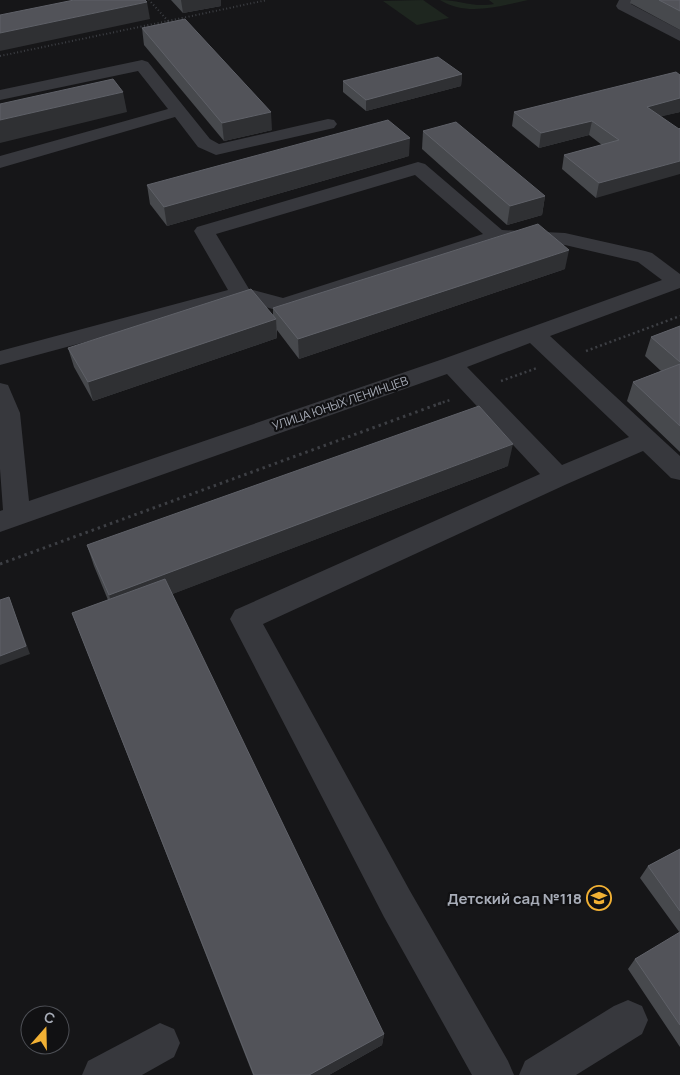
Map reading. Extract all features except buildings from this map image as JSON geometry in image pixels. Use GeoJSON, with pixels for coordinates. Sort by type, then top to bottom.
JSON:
{"type":"FeatureCollection","features":[{"type":"Feature","properties":{"kind":"street"},"geometry":{"type":"LineString","coordinates":[[626,0],[623,6],[680,36]]}},
{"type":"Feature","properties":{"kind":"street"},"geometry":{"type":"LineString","coordinates":[[129,50],[204,144],[216,150],[328,124]]}},
{"type":"Feature","properties":{"kind":"street"},"geometry":{"type":"LineString","coordinates":[[0,96],[142,64]]}},
{"type":"Feature","properties":{"kind":"street"},"geometry":{"type":"LineString","coordinates":[[0,162],[178,110]]}},
{"type":"Feature","properties":{"kind":"street"},"geometry":{"type":"LineString","coordinates":[[241,293],[204,231],[418,168],[497,236]]}},
{"type":"Feature","properties":{"kind":"street"},"geometry":{"type":"LineString","coordinates":[[0,358],[241,293],[283,305],[497,236],[566,239],[645,258],[679,282]]}},
{"type":"Feature","properties":{"kind":"street","name":"УЛИЦА ЮНЫХ ЛЕНИНЦЕВ"},"geometry":{"type":"LineString","coordinates":[[8,519],[679,282]]}},
{"type":"Feature","properties":{"kind":"street"},"geometry":{"type":"LineString","coordinates":[[534,334],[680,471]]}},
{"type":"Feature","properties":{"kind":"street"},"geometry":{"type":"LineString","coordinates":[[450,364],[558,477]]}},
{"type":"Feature","properties":{"kind":"street"},"geometry":{"type":"LineString","coordinates":[[0,391],[8,414],[8,519]]}},
{"type":"Feature","properties":{"kind":"street"},"geometry":{"type":"LineString","coordinates":[[494,1075],[397,904],[245,619],[558,477],[646,440]]}},
{"type":"Feature","properties":{"kind":"street"},"geometry":{"type":"LineString","coordinates":[[540,1075],[628,1020]]}},
{"type":"Feature","properties":{"kind":"street"},"geometry":{"type":"LineString","coordinates":[[102,1075],[160,1043]]}},
{"type":"Feature","properties":{"kind":"path"},"geometry":{"type":"LineString","coordinates":[[149,0],[168,21]]}},
{"type":"Feature","properties":{"kind":"path"},"geometry":{"type":"LineString","coordinates":[[0,56],[267,0]]}},
{"type":"Feature","properties":{"kind":"path"},"geometry":{"type":"LineString","coordinates":[[0,564],[680,316]]}},
{"type":"Feature","properties":{"kind":"shaded area"},"geometry":{"type":"Polygon","coordinates":[[[423,0],[449,18],[417,25],[383,1],[423,0]]]}},
{"type":"Feature","properties":{"kind":"shaded area"},"geometry":{"type":"Polygon","coordinates":[[[440,0],[487,5],[494,4],[489,0],[528,0],[484,9],[472,9],[450,5],[440,0]]]}},
{"type":"Feature","properties":{"kind":"place","name":"Детский сад №118"},"geometry":{"type":"Point","coordinates":[599,898]}}]}
